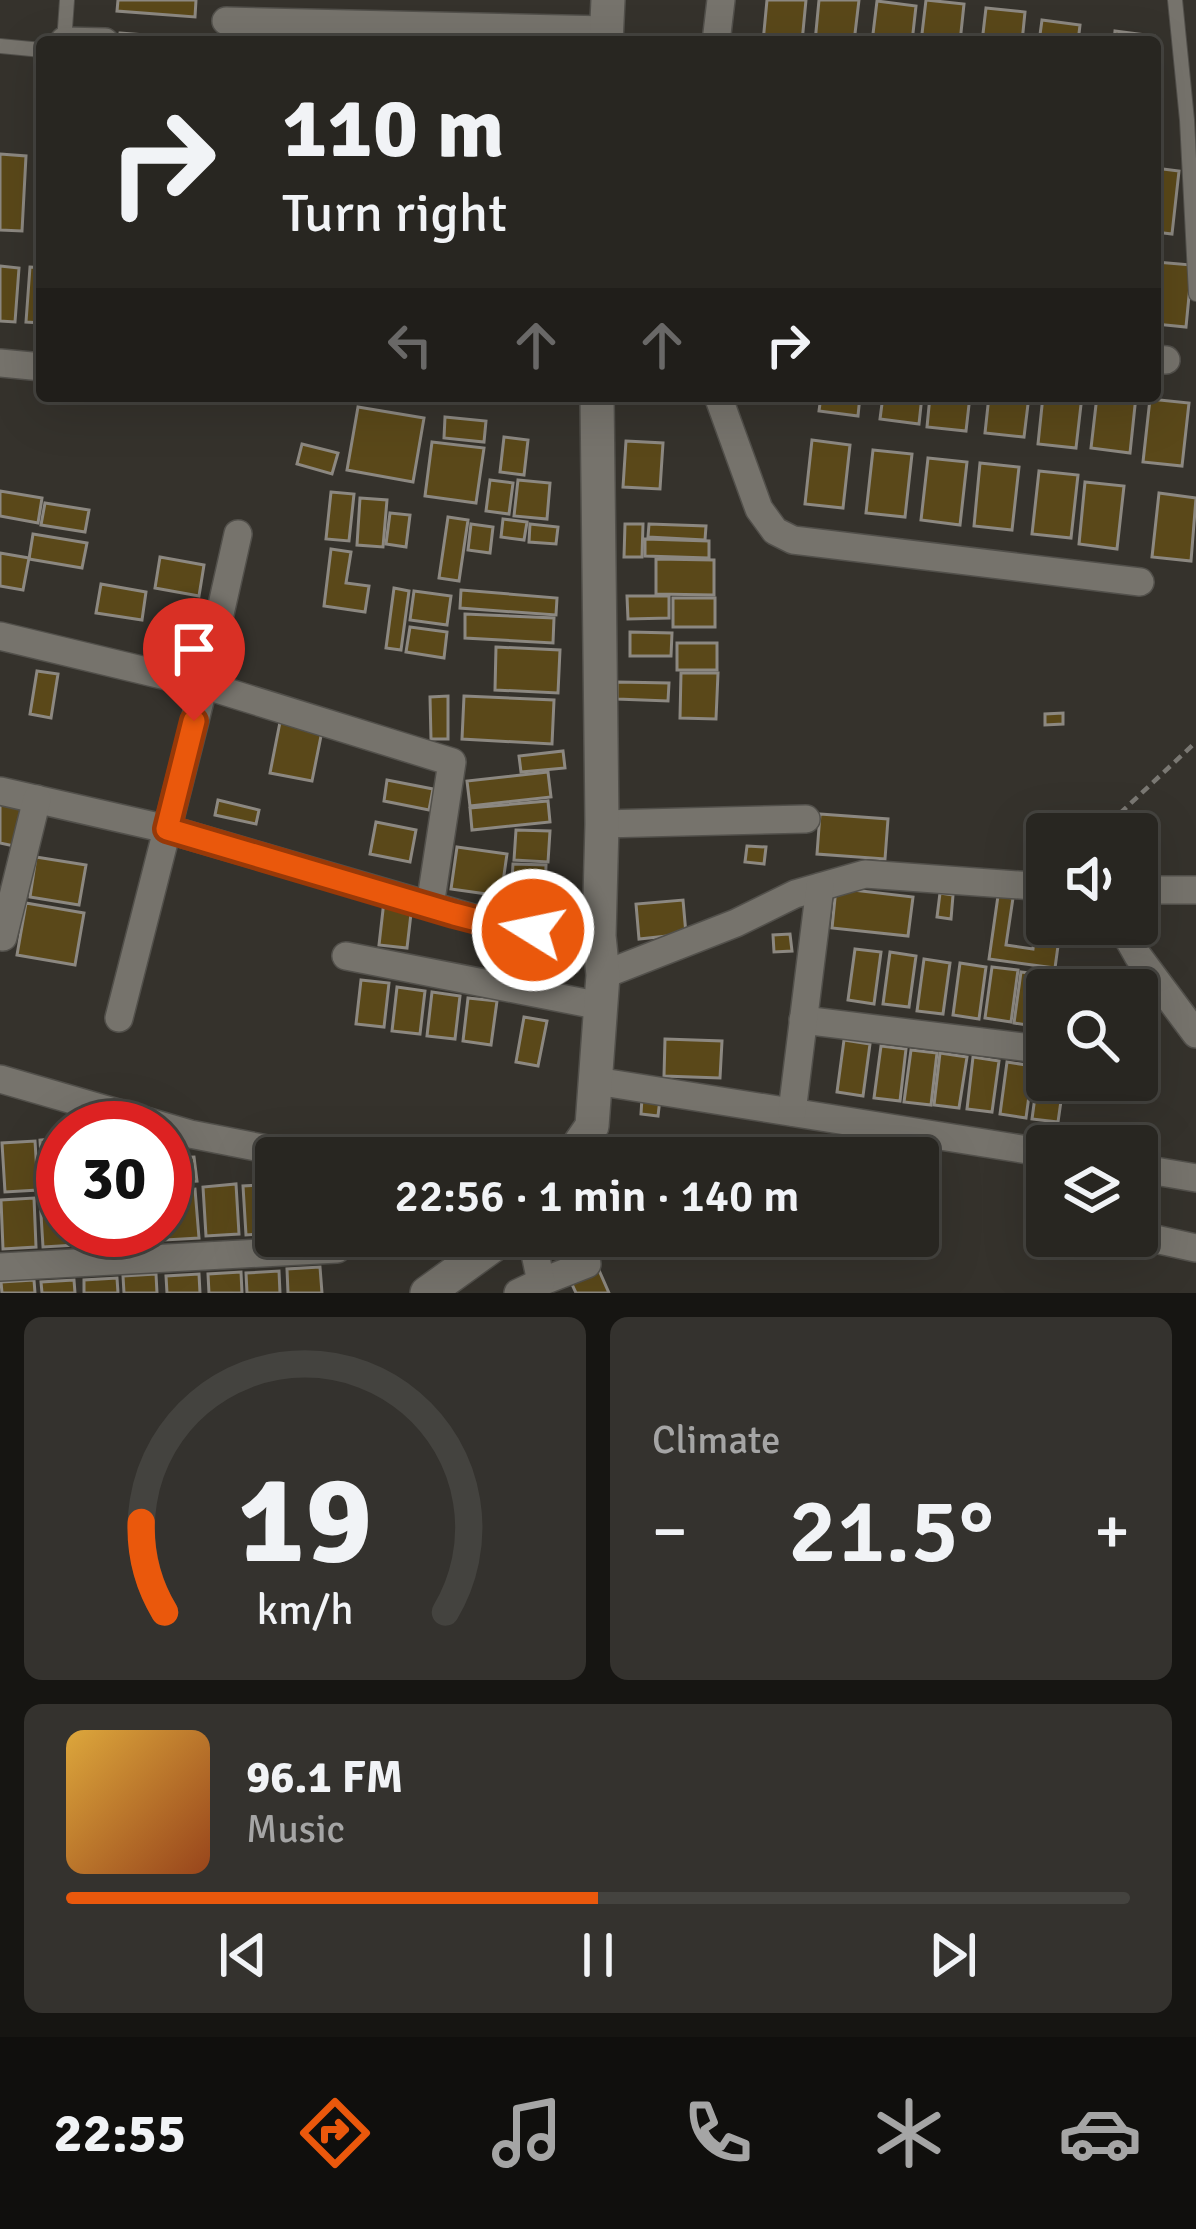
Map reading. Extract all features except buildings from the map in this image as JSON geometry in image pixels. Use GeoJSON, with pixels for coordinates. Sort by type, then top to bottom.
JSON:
{"type":"FeatureCollection","features":[{"type":"Feature","properties":{"kind":"street"},"geometry":{"type":"LineString","coordinates":[[717,36],[721,0]]}},
{"type":"Feature","properties":{"kind":"street"},"geometry":{"type":"LineString","coordinates":[[226,21],[408,28],[607,24]]}},
{"type":"Feature","properties":{"kind":"street"},"geometry":{"type":"LineString","coordinates":[[0,363],[36,366]]}},
{"type":"Feature","properties":{"kind":"street"},"geometry":{"type":"LineString","coordinates":[[584,1137],[592,1126],[603,991],[597,402]]}},
{"type":"Feature","properties":{"kind":"street"},"geometry":{"type":"LineString","coordinates":[[720,402],[759,509],[775,531],[793,540],[1140,582]]}},
{"type":"Feature","properties":{"kind":"street"},"geometry":{"type":"LineString","coordinates":[[119,1018],[238,534]]}},
{"type":"Feature","properties":{"kind":"street"},"geometry":{"type":"LineString","coordinates":[[0,637],[204,686],[452,762],[430,906]]}},
{"type":"Feature","properties":{"kind":"street"},"geometry":{"type":"LineString","coordinates":[[0,791],[167,829],[500,926],[599,936]]}},
{"type":"Feature","properties":{"kind":"street"},"geometry":{"type":"LineString","coordinates":[[3,937],[9,869],[37,799]]}},
{"type":"Feature","properties":{"kind":"street"},"geometry":{"type":"LineString","coordinates":[[602,824],[806,819]]}},
{"type":"Feature","properties":{"kind":"street"},"geometry":{"type":"LineString","coordinates":[[346,956],[603,991],[795,894],[865,874],[1026,886]]}},
{"type":"Feature","properties":{"kind":"street"},"geometry":{"type":"LineString","coordinates":[[792,1112],[820,887]]}},
{"type":"Feature","properties":{"kind":"street"},"geometry":{"type":"LineString","coordinates":[[1158,890],[1196,890]]}},
{"type":"Feature","properties":{"kind":"street"},"geometry":{"type":"LineString","coordinates":[[1132,945],[1196,1034]]}},
{"type":"Feature","properties":{"kind":"street"},"geometry":{"type":"LineString","coordinates":[[803,1020],[1026,1047]]}},
{"type":"Feature","properties":{"kind":"street"},"geometry":{"type":"LineString","coordinates":[[0,1079],[190,1134],[255,1147]]}},
{"type":"Feature","properties":{"kind":"street"},"geometry":{"type":"LineString","coordinates":[[596,1081],[1026,1150]]}},
{"type":"Feature","properties":{"kind":"street"},"geometry":{"type":"LineString","coordinates":[[1158,1172],[1196,1178]]}},
{"type":"Feature","properties":{"kind":"street"},"geometry":{"type":"LineString","coordinates":[[1158,1239],[1196,1248]]}},
{"type":"Feature","properties":{"kind":"street"},"geometry":{"type":"LineString","coordinates":[[0,1268],[255,1254]]}},
{"type":"Feature","properties":{"kind":"street"},"geometry":{"type":"LineString","coordinates":[[427,1293],[477,1257]]}},
{"type":"Feature","properties":{"kind":"street"},"geometry":{"type":"LineString","coordinates":[[532,1257],[530,1288],[587,1264]]}},
{"type":"Feature","properties":{"kind":"lane"},"geometry":{"type":"LineString","coordinates":[[64,36],[67,0]]}},
{"type":"Feature","properties":{"kind":"lane"},"geometry":{"type":"LineString","coordinates":[[1174,0],[1191,119],[1196,294]]}},
{"type":"Feature","properties":{"kind":"lane"},"geometry":{"type":"LineString","coordinates":[[0,46],[36,49]]}},
{"type":"Feature","properties":{"kind":"path"},"geometry":{"type":"LineString","coordinates":[[1120,813],[1196,742]]}},
{"type":"Feature","properties":{"kind":"route"},"geometry":{"type":"LineString","coordinates":[[194,721],[167,829],[454,914],[533,930]]}}]}
